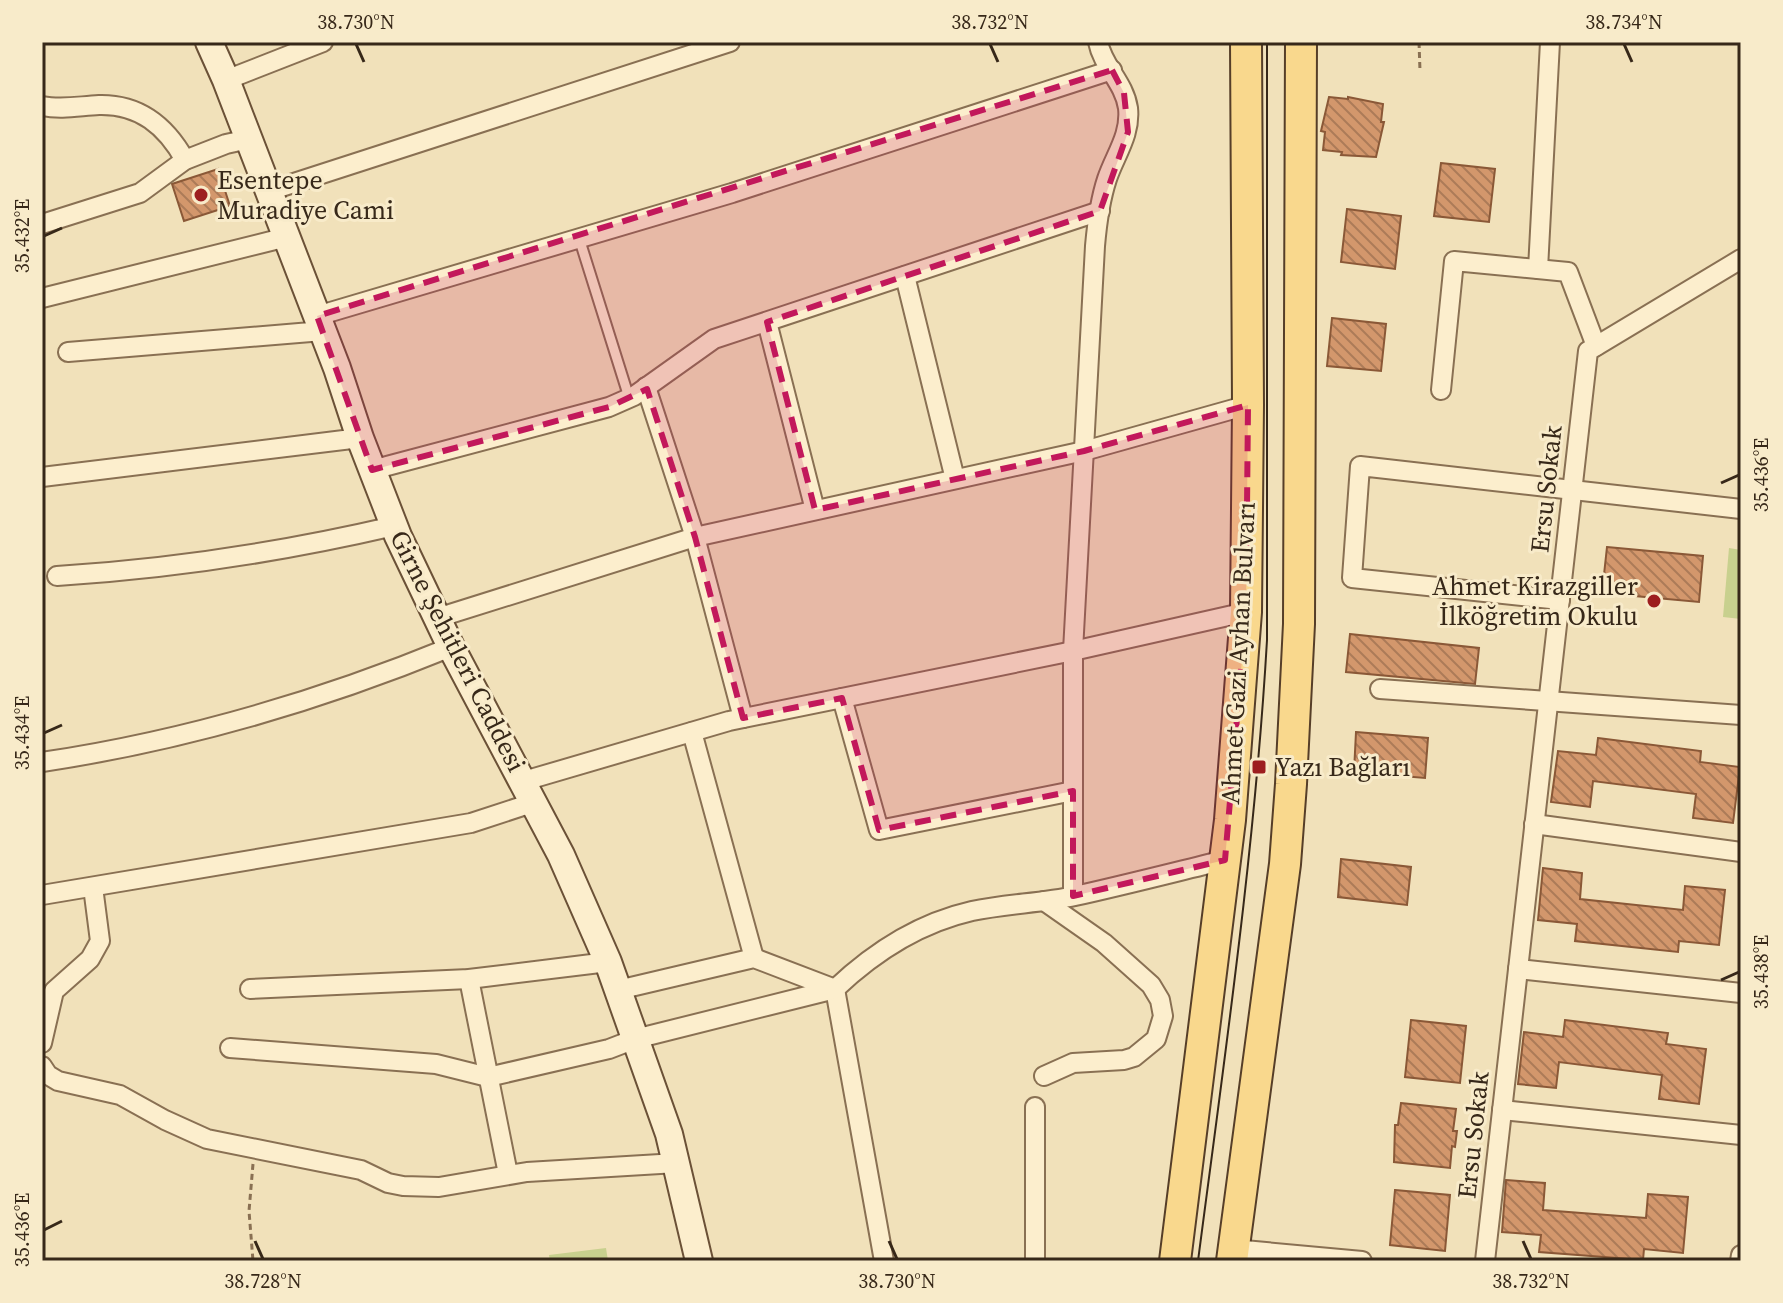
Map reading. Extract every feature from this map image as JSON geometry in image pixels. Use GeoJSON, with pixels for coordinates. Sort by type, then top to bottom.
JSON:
{"type":"FeatureCollection","features":[{"type":"Feature","properties":{"kind":"main road","name":"Ahmet Gazi Ayhan Bulvarı"},"geometry":{"type":"LineString","coordinates":[[1175,1261],[1225,860],[1246,612],[1246,42]]}},
{"type":"Feature","properties":{"kind":"main road","name":"Ahmet Gazi Ayhan Bulvarı"},"geometry":{"type":"LineString","coordinates":[[1232,1255],[1285,864],[1293,758],[1299,609],[1301,42]]}},
{"type":"Feature","properties":{"kind":"street","name":"Girne Şehitleri Caddesi"},"geometry":{"type":"LineString","coordinates":[[209,42],[320,323],[394,526],[451,647],[578,891],[608,962],[677,1163],[699,1261]]}},
{"type":"Feature","properties":{"kind":"street"},"geometry":{"type":"LineString","coordinates":[[226,80],[323,42]]}},
{"type":"Feature","properties":{"kind":"street"},"geometry":{"type":"LineString","coordinates":[[269,191],[730,42]]}},
{"type":"Feature","properties":{"kind":"street"},"geometry":{"type":"LineString","coordinates":[[1073,896],[1073,651],[1095,246],[1112,166],[1128,132],[1128,106],[1124,93],[1112,70],[1101,58],[1098,42]]}},
{"type":"Feature","properties":{"kind":"street"},"geometry":{"type":"LineString","coordinates":[[1538,269],[1550,42]]}},
{"type":"Feature","properties":{"kind":"street"},"geometry":{"type":"LineString","coordinates":[[68,352],[320,323],[1112,70]]}},
{"type":"Feature","properties":{"kind":"street"},"geometry":{"type":"LineString","coordinates":[[42,106],[74,109],[115,106],[137,111],[159,124],[185,160]]}},
{"type":"Feature","properties":{"kind":"street"},"geometry":{"type":"LineString","coordinates":[[42,224],[140,193],[185,160],[226,144],[249,139]]}},
{"type":"Feature","properties":{"kind":"street"},"geometry":{"type":"LineString","coordinates":[[372,470],[609,407],[640,392],[714,339],[1100,211]]}},
{"type":"Feature","properties":{"kind":"street"},"geometry":{"type":"LineString","coordinates":[[42,298],[287,237]]}},
{"type":"Feature","properties":{"kind":"street"},"geometry":{"type":"LineString","coordinates":[[1441,390],[1454,261],[1568,272],[1592,348],[1741,259]]}},
{"type":"Feature","properties":{"kind":"street"},"geometry":{"type":"LineString","coordinates":[[905,276],[955,479]]}},
{"type":"Feature","properties":{"kind":"street"},"geometry":{"type":"LineString","coordinates":[[767,322],[815,510]]}},
{"type":"Feature","properties":{"kind":"street","name":"Ersu Sokak"},"geometry":{"type":"LineString","coordinates":[[1485,1261],[1572,490],[1592,348]]}},
{"type":"Feature","properties":{"kind":"street"},"geometry":{"type":"LineString","coordinates":[[640,392],[695,537],[743,718]]}},
{"type":"Feature","properties":{"kind":"street"},"geometry":{"type":"LineString","coordinates":[[437,618],[695,537],[1084,451],[1248,405]]}},
{"type":"Feature","properties":{"kind":"street"},"geometry":{"type":"LineString","coordinates":[[42,477],[360,438]]}},
{"type":"Feature","properties":{"kind":"street"},"geometry":{"type":"LineString","coordinates":[[1560,600],[1352,578],[1360,466],[1741,509]]}},
{"type":"Feature","properties":{"kind":"street"},"geometry":{"type":"LineString","coordinates":[[57,576],[210,562],[333,541],[394,526]]}},
{"type":"Feature","properties":{"kind":"street"},"geometry":{"type":"LineString","coordinates":[[42,895],[471,823],[529,792],[692,732],[743,718],[1073,651],[1246,612]]}},
{"type":"Feature","properties":{"kind":"street"},"geometry":{"type":"LineString","coordinates":[[42,762],[142,745],[264,714],[327,695],[451,647]]}},
{"type":"Feature","properties":{"kind":"street"},"geometry":{"type":"LineString","coordinates":[[1380,689],[1741,715]]}},
{"type":"Feature","properties":{"kind":"street"},"geometry":{"type":"LineString","coordinates":[[842,698],[879,830],[1073,791]]}},
{"type":"Feature","properties":{"kind":"street"},"geometry":{"type":"LineString","coordinates":[[692,732],[754,958]]}},
{"type":"Feature","properties":{"kind":"street"},"geometry":{"type":"LineString","coordinates":[[1534,824],[1741,852]]}},
{"type":"Feature","properties":{"kind":"street"},"geometry":{"type":"LineString","coordinates":[[230,1048],[436,1064],[488,1077],[609,1049],[635,1039],[835,989],[871,957],[930,925],[974,911],[1073,896],[1225,860]]}},
{"type":"Feature","properties":{"kind":"street"},"geometry":{"type":"LineString","coordinates":[[42,1043],[54,991],[83,967],[100,941],[93,887]]}},
{"type":"Feature","properties":{"kind":"street"},"geometry":{"type":"LineString","coordinates":[[1044,901],[1104,943],[1151,985],[1160,1000],[1163,1016],[1156,1039],[1134,1057],[1073,1063],[1044,1076]]}},
{"type":"Feature","properties":{"kind":"street"},"geometry":{"type":"LineString","coordinates":[[618,990],[754,958],[835,989]]}},
{"type":"Feature","properties":{"kind":"street"},"geometry":{"type":"LineString","coordinates":[[250,989],[469,979],[608,962]]}},
{"type":"Feature","properties":{"kind":"street"},"geometry":{"type":"LineString","coordinates":[[1518,969],[1741,993]]}},
{"type":"Feature","properties":{"kind":"street"},"geometry":{"type":"LineString","coordinates":[[469,979],[508,1174]]}},
{"type":"Feature","properties":{"kind":"street"},"geometry":{"type":"LineString","coordinates":[[835,989],[884,1261]]}},
{"type":"Feature","properties":{"kind":"street"},"geometry":{"type":"LineString","coordinates":[[42,1066],[48,1075],[58,1081],[73,1087],[120,1095],[207,1139],[361,1170],[388,1183],[403,1186],[439,1187],[508,1174],[677,1163]]}},
{"type":"Feature","properties":{"kind":"street"},"geometry":{"type":"LineString","coordinates":[[1035,1107],[1035,1261]]}},
{"type":"Feature","properties":{"kind":"street"},"geometry":{"type":"LineString","coordinates":[[1502,1110],[1741,1135]]}},
{"type":"Feature","properties":{"kind":"street"},"geometry":{"type":"LineString","coordinates":[[1232,1255],[1362,1261]]}},
{"type":"Feature","properties":{"kind":"street"},"geometry":{"type":"LineString","coordinates":[[1740,1261],[1741,1255]]}},
{"type":"Feature","properties":{"kind":"lane"},"geometry":{"type":"LineString","coordinates":[[579,238],[627,391],[640,392]]}},
{"type":"Feature","properties":{"kind":"path"},"geometry":{"type":"LineString","coordinates":[[1419,42],[1420,71]]}},
{"type":"Feature","properties":{"kind":"path"},"geometry":{"type":"LineString","coordinates":[[253,1261],[249,1211],[255,1149]]}},
{"type":"Feature","properties":{"kind":"highlighted area"},"geometry":{"type":"Polygon","coordinates":[[[1112,70],[1124,93],[1128,132],[1100,211],[767,322],[815,510],[1084,451],[1248,405],[1246,612],[1225,860],[1073,896],[1073,791],[879,830],[842,698],[743,718],[695,537],[647,389],[609,407],[372,470],[317,316],[1112,70]]]}},
{"type":"Feature","properties":{"kind":"green space"},"geometry":{"type":"Polygon","coordinates":[[[1729,548],[1741,550],[1741,619],[1723,617],[1729,548]]]}},
{"type":"Feature","properties":{"kind":"green space"},"geometry":{"type":"Polygon","coordinates":[[[606,1248],[608,1261],[550,1261],[549,1255],[606,1248]]]}},
{"type":"Feature","properties":{"kind":"building"},"geometry":{"type":"Polygon","coordinates":[[[1329,97],[1348,97],[1383,104],[1381,122],[1384,122],[1376,157],[1341,155],[1342,152],[1323,150],[1325,132],[1321,131],[1329,97]]]}},
{"type":"Feature","properties":{"kind":"building"},"geometry":{"type":"Polygon","coordinates":[[[1441,163],[1495,169],[1489,222],[1434,216],[1441,163]]]}},
{"type":"Feature","properties":{"kind":"building","name":"Esentepe Muradiye Cami"},"geometry":{"type":"Polygon","coordinates":[[[218,169],[230,206],[184,221],[172,184],[218,169]]]}},
{"type":"Feature","properties":{"kind":"building"},"geometry":{"type":"Polygon","coordinates":[[[1347,209],[1401,216],[1395,269],[1341,262],[1347,209]]]}},
{"type":"Feature","properties":{"kind":"building"},"geometry":{"type":"Polygon","coordinates":[[[1332,318],[1386,324],[1381,371],[1327,366],[1332,318]]]}},
{"type":"Feature","properties":{"kind":"building"},"geometry":{"type":"Polygon","coordinates":[[[1607,547],[1703,556],[1699,602],[1602,593],[1607,547]]]}},
{"type":"Feature","properties":{"kind":"building"},"geometry":{"type":"Polygon","coordinates":[[[1350,634],[1479,648],[1475,684],[1346,672],[1350,634]]]}},
{"type":"Feature","properties":{"kind":"building"},"geometry":{"type":"Polygon","coordinates":[[[1356,732],[1428,738],[1425,778],[1354,772],[1356,732]]]}},
{"type":"Feature","properties":{"kind":"building"},"geometry":{"type":"Polygon","coordinates":[[[1598,738],[1701,751],[1700,762],[1740,767],[1733,823],[1693,818],[1696,794],[1593,781],[1590,807],[1551,802],[1558,751],[1596,755],[1598,738]]]}},
{"type":"Feature","properties":{"kind":"building"},"geometry":{"type":"Polygon","coordinates":[[[1341,859],[1411,867],[1407,905],[1338,897],[1341,859]]]}},
{"type":"Feature","properties":{"kind":"building"},"geometry":{"type":"Polygon","coordinates":[[[1543,868],[1582,873],[1580,899],[1683,910],[1685,886],[1725,890],[1719,945],[1679,941],[1678,952],[1575,941],[1577,924],[1538,920],[1543,868]]]}},
{"type":"Feature","properties":{"kind":"building"},"geometry":{"type":"Polygon","coordinates":[[[1411,1020],[1466,1026],[1460,1083],[1405,1077],[1411,1020]]]}},
{"type":"Feature","properties":{"kind":"building"},"geometry":{"type":"Polygon","coordinates":[[[1565,1020],[1668,1033],[1666,1044],[1706,1049],[1699,1104],[1659,1099],[1662,1075],[1559,1062],[1556,1088],[1518,1084],[1524,1032],[1563,1037],[1565,1020]]]}},
{"type":"Feature","properties":{"kind":"building"},"geometry":{"type":"Polygon","coordinates":[[[1401,1103],[1456,1109],[1453,1131],[1457,1131],[1450,1168],[1394,1162],[1395,1125],[1398,1125],[1401,1103]]]}},
{"type":"Feature","properties":{"kind":"building"},"geometry":{"type":"Polygon","coordinates":[[[1506,1180],[1545,1183],[1543,1210],[1646,1218],[1648,1194],[1688,1197],[1683,1253],[1644,1249],[1643,1260],[1539,1252],[1541,1235],[1502,1232],[1506,1180]]]}},
{"type":"Feature","properties":{"kind":"building"},"geometry":{"type":"Polygon","coordinates":[[[1395,1190],[1450,1195],[1445,1251],[1390,1245],[1395,1190]]]}},
{"type":"Feature","properties":{"kind":"tram line"},"geometry":{"type":"LineString","coordinates":[[1198,1261],[1247,873],[1267,640],[1267,42]]}},
{"type":"Feature","properties":{"kind":"place","name":"Esentepe Muradiye Cami"},"geometry":{"type":"Point","coordinates":[201,195]}},
{"type":"Feature","properties":{"kind":"place","name":"Ahmet Kirazgiller İlköğretim Okulu"},"geometry":{"type":"Point","coordinates":[1654,601]}},
{"type":"Feature","properties":{"kind":"place","name":"Yazı Bağları"},"geometry":{"type":"Point","coordinates":[1259,767]}}]}
